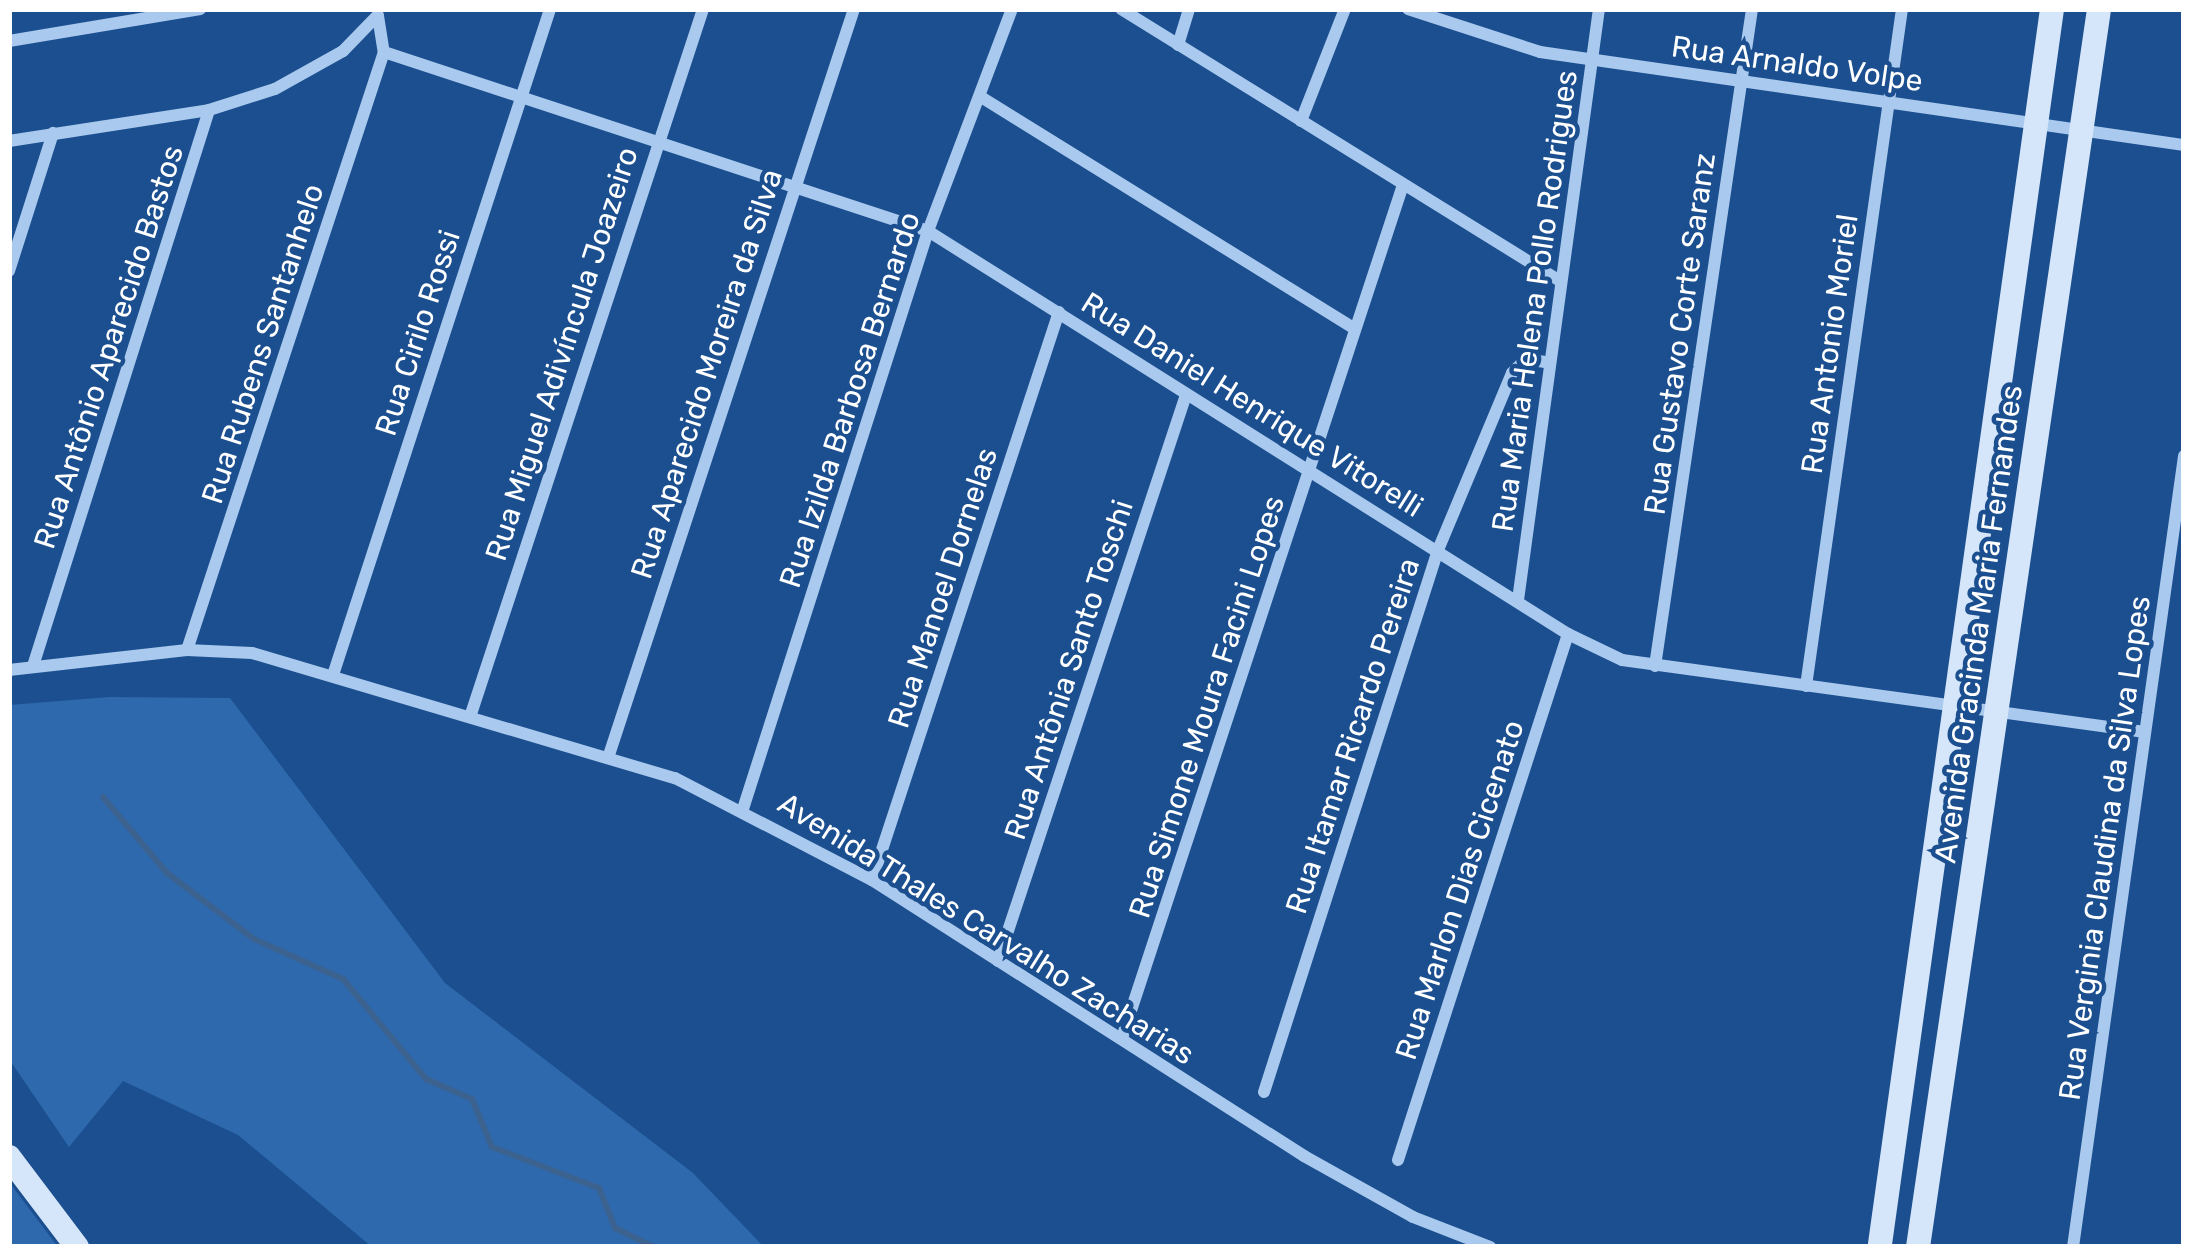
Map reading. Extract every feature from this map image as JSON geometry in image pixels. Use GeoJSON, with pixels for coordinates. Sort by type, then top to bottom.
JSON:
{"type":"FeatureCollection","features":[{"type":"Feature","properties":{"kind":"street"},"geometry":{"type":"LineString","coordinates":[[9,41],[200,9]]}},
{"type":"Feature","properties":{"kind":"street","name":"Rua Cirilo Rossi"},"geometry":{"type":"LineString","coordinates":[[334,672],[550,9]]}},
{"type":"Feature","properties":{"kind":"street","name":"Rua Miguel Adivíncula Joazeiro"},"geometry":{"type":"LineString","coordinates":[[471,715],[703,9]]}},
{"type":"Feature","properties":{"kind":"street","name":"Rua Aparecido Moreira da Silva"},"geometry":{"type":"LineString","coordinates":[[609,755],[854,9]]}},
{"type":"Feature","properties":{"kind":"street","name":"Rua Izilda Barbosa Bernardo"},"geometry":{"type":"LineString","coordinates":[[743,809],[928,231],[1012,9]]}},
{"type":"Feature","properties":{"kind":"street"},"geometry":{"type":"LineString","coordinates":[[1121,9],[1560,281]]}},
{"type":"Feature","properties":{"kind":"street"},"geometry":{"type":"LineString","coordinates":[[1178,45],[1189,9]]}},
{"type":"Feature","properties":{"kind":"street"},"geometry":{"type":"LineString","coordinates":[[1301,121],[1345,9]]}},
{"type":"Feature","properties":{"kind":"street","name":"Rua Arnaldo Volpe"},"geometry":{"type":"LineString","coordinates":[[1408,9],[1497,42],[1592,61],[1742,78],[2184,145]]}},
{"type":"Feature","properties":{"kind":"street","name":"Rua Maria Helena Pollo Rodrigues"},"geometry":{"type":"LineString","coordinates":[[1518,599],[1600,9]]}},
{"type":"Feature","properties":{"kind":"street","name":"Rua Gustavo Corte Saranz"},"geometry":{"type":"LineString","coordinates":[[1655,666],[1752,9]]}},
{"type":"Feature","properties":{"kind":"street","name":"Rua Antonio Moriel"},"geometry":{"type":"LineString","coordinates":[[1806,686],[1902,9]]}},
{"type":"Feature","properties":{"kind":"street","name":"Avenida Gracinda Maria Fernandes"},"geometry":{"type":"LineString","coordinates":[[1878,1246],[2052,9]]}},
{"type":"Feature","properties":{"kind":"street","name":"Avenida Gracinda Maria Fernandes"},"geometry":{"type":"LineString","coordinates":[[1915,1247],[2099,9]]}},
{"type":"Feature","properties":{"kind":"street"},"geometry":{"type":"LineString","coordinates":[[380,12],[384,52]]}},
{"type":"Feature","properties":{"kind":"street"},"geometry":{"type":"LineString","coordinates":[[9,141],[209,110],[314,71],[380,12]]}},
{"type":"Feature","properties":{"kind":"street","name":"Rua Daniel Henrique Vitorelli"},"geometry":{"type":"LineString","coordinates":[[384,52],[928,231],[1568,634],[1655,666],[2145,732]]}},
{"type":"Feature","properties":{"kind":"street","name":"Rua Rubens Santanhelo"},"geometry":{"type":"LineString","coordinates":[[188,650],[384,52]]}},
{"type":"Feature","properties":{"kind":"street"},"geometry":{"type":"LineString","coordinates":[[981,97],[1354,328]]}},
{"type":"Feature","properties":{"kind":"street","name":"Rua Antônio Aparecido Bastos"},"geometry":{"type":"LineString","coordinates":[[33,666],[209,110]]}},
{"type":"Feature","properties":{"kind":"street"},"geometry":{"type":"LineString","coordinates":[[9,271],[53,133]]}},
{"type":"Feature","properties":{"kind":"street","name":"Rua Simone Moura Facini Lopes"},"geometry":{"type":"LineString","coordinates":[[1122,1038],[1403,185]]}},
{"type":"Feature","properties":{"kind":"street","name":"Rua Manoel Dornelas"},"geometry":{"type":"LineString","coordinates":[[872,880],[1059,312]]}},
{"type":"Feature","properties":{"kind":"street","name":"Rua Itamar Ricardo Pereira"},"geometry":{"type":"LineString","coordinates":[[1264,1092],[1438,550],[1511,373],[1526,359],[1550,363]]}},
{"type":"Feature","properties":{"kind":"street","name":"Rua Antônia Santo Toschi"},"geometry":{"type":"LineString","coordinates":[[998,961],[1186,395]]}},
{"type":"Feature","properties":{"kind":"street","name":"Rua Verginia Claudina da Silva Lopes"},"geometry":{"type":"LineString","coordinates":[[2074,1247],[2184,456]]}},
{"type":"Feature","properties":{"kind":"street","name":"Rua Marlon Dias Cicenato"},"geometry":{"type":"LineString","coordinates":[[1398,1160],[1568,634]]}},
{"type":"Feature","properties":{"kind":"street","name":"Avenida Thales Carvalho Zacharias"},"geometry":{"type":"LineString","coordinates":[[9,670],[188,650],[252,653],[334,672],[609,755],[743,809],[872,880],[1376,1197],[1490,1247]]}},
{"type":"Feature","properties":{"kind":"street"},"geometry":{"type":"LineString","coordinates":[[9,1157],[77,1247]]}},
{"type":"Feature","properties":{"kind":"street"},"geometry":{"type":"LineString","coordinates":[[1878,1246],[1915,1247]]}},
{"type":"Feature","properties":{"kind":"shaded area"},"geometry":{"type":"Polygon","coordinates":[[[109,697],[230,698],[445,983],[693,1173],[764,1247],[372,1247],[238,1135],[123,1081],[69,1147],[9,1059],[9,705],[109,697]]]}},
{"type":"Feature","properties":{"kind":"shaded area"},"geometry":{"type":"Polygon","coordinates":[[[9,1182],[58,1247],[9,1247],[9,1182]]]}},
{"type":"Feature","properties":{"kind":"waterway"},"geometry":{"type":"LineString","coordinates":[[103,797],[167,873],[254,939],[343,979],[426,1079],[472,1099],[492,1147],[599,1188],[615,1228],[654,1247]]}}]}
